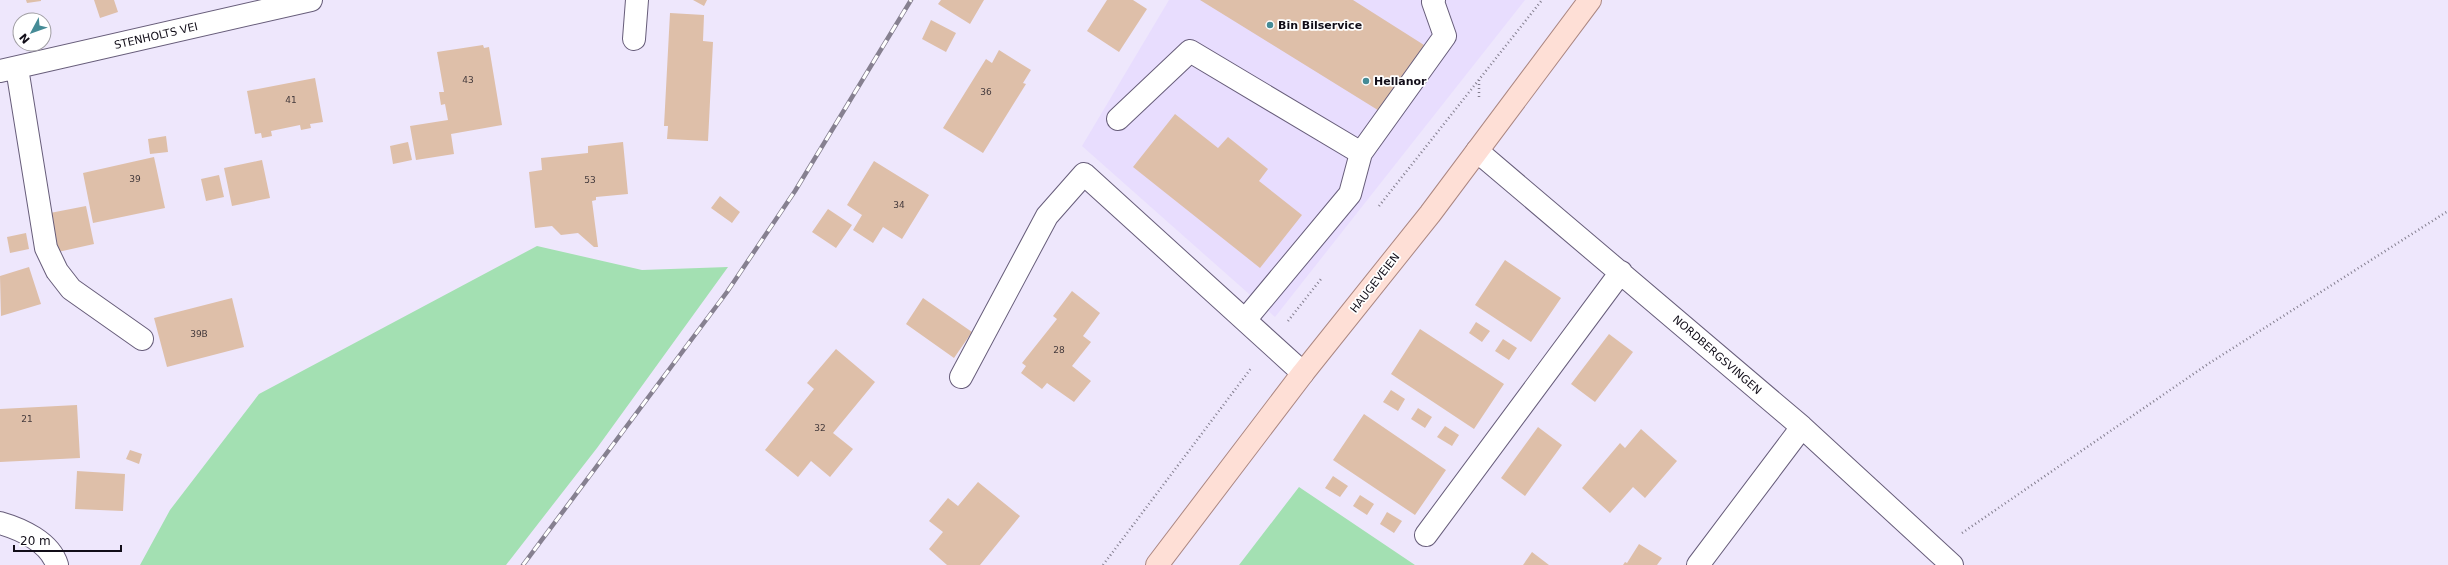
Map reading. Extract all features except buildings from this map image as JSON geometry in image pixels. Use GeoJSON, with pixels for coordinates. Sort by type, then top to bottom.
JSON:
{"type":"FeatureCollection","features":[{"type":"Feature","properties":{"kind":"main road","name":"HAUGEVEIEN"},"geometry":{"type":"LineString","coordinates":[[1157,565],[1304,373],[1478,151],[1590,0]]}},
{"type":"Feature","properties":{"kind":"street","name":"STENHOLTS VEI"},"geometry":{"type":"LineString","coordinates":[[8,69],[311,0]]}},
{"type":"Feature","properties":{"kind":"street"},"geometry":{"type":"LineString","coordinates":[[634,39],[637,0]]}},
{"type":"Feature","properties":{"kind":"street"},"geometry":{"type":"LineString","coordinates":[[1245,320],[1350,194],[1361,153],[1445,36],[1432,1]]}},
{"type":"Feature","properties":{"kind":"street"},"geometry":{"type":"LineString","coordinates":[[1118,119],[1190,51],[1361,153]]}},
{"type":"Feature","properties":{"kind":"street"},"geometry":{"type":"LineString","coordinates":[[8,69],[46,248],[57,271],[71,289],[142,339]]}},
{"type":"Feature","properties":{"kind":"street","name":"NORDBERGSVINGEN"},"geometry":{"type":"LineString","coordinates":[[1478,151],[1802,428],[1952,565]]}},
{"type":"Feature","properties":{"kind":"street"},"geometry":{"type":"LineString","coordinates":[[961,377],[1047,216],[1084,174],[1304,373]]}},
{"type":"Feature","properties":{"kind":"street"},"geometry":{"type":"LineString","coordinates":[[1426,535],[1621,272]]}},
{"type":"Feature","properties":{"kind":"street"},"geometry":{"type":"LineString","coordinates":[[1698,565],[1802,428]]}},
{"type":"Feature","properties":{"kind":"street"},"geometry":{"type":"LineString","coordinates":[[0,524],[17,528],[44,545],[57,565]]}},
{"type":"Feature","properties":{"kind":"path"},"geometry":{"type":"LineString","coordinates":[[1479,79],[1542,0]]}},
{"type":"Feature","properties":{"kind":"path"},"geometry":{"type":"LineString","coordinates":[[1936,551],[2208,364],[2448,211]]}},
{"type":"Feature","properties":{"kind":"shaded area"},"geometry":{"type":"Polygon","coordinates":[[[1169,0],[1525,0],[1275,317],[1082,146],[1169,0]]]}},
{"type":"Feature","properties":{"kind":"green space"},"geometry":{"type":"Polygon","coordinates":[[[537,246],[642,270],[728,267],[597,448],[506,565],[140,565],[170,510],[259,394],[537,246]]]}},
{"type":"Feature","properties":{"kind":"green space"},"geometry":{"type":"Polygon","coordinates":[[[1299,487],[1415,565],[1239,565],[1299,487]]]}},
{"type":"Feature","properties":{"kind":"railway"},"geometry":{"type":"LineString","coordinates":[[523,565],[727,292],[795,191],[911,0]]}},
{"type":"Feature","properties":{"kind":"place","name":"Bin Bilservice"},"geometry":{"type":"Point","coordinates":[1270,25]}},
{"type":"Feature","properties":{"kind":"place","name":"Hellanor"},"geometry":{"type":"Point","coordinates":[1366,81]}}]}
